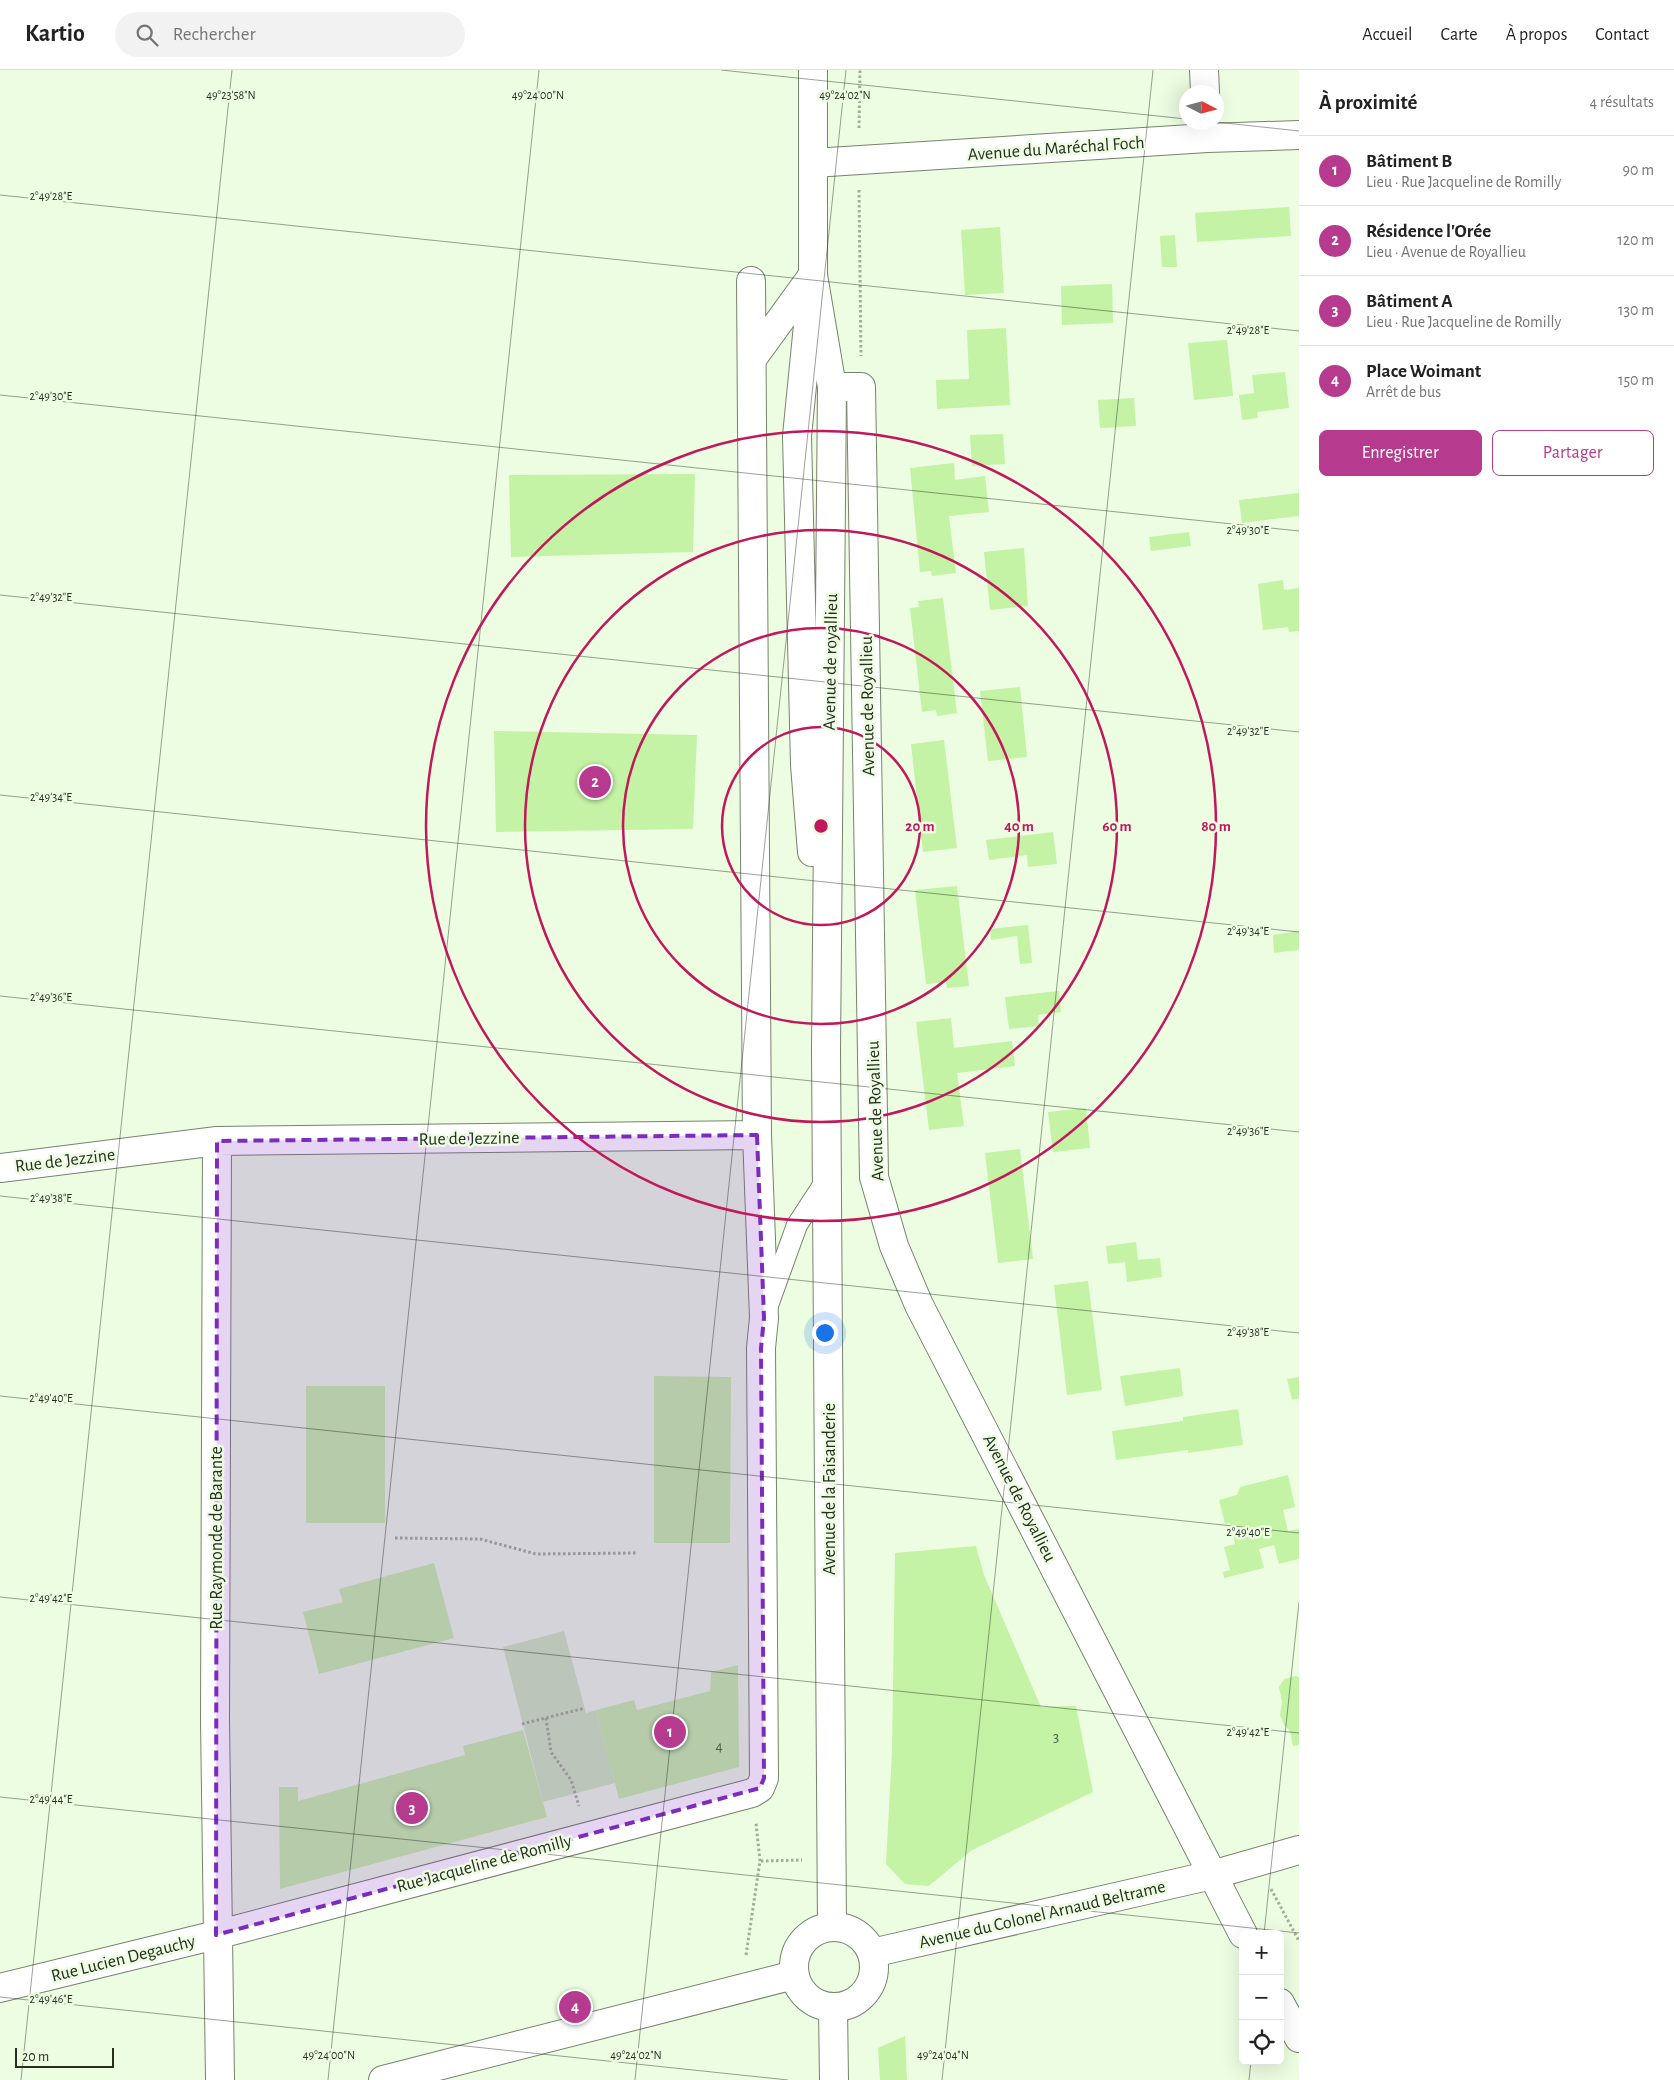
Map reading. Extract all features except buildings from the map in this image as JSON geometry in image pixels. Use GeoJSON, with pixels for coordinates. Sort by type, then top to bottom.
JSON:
{"type":"FeatureCollection","features":[{"type":"Feature","properties":{"kind":"street"},"geometry":{"type":"LineString","coordinates":[[752,359],[813,275],[813,70]]}},
{"type":"Feature","properties":{"kind":"street"},"geometry":{"type":"LineString","coordinates":[[1204,70],[1205,85]]}},
{"type":"Feature","properties":{"kind":"street","name":"Avenue du Maréchal Foch"},"geometry":{"type":"LineString","coordinates":[[814,163],[1206,130],[1299,135]]}},
{"type":"Feature","properties":{"kind":"street","name":"Avenue de Royallieu"},"geometry":{"type":"LineString","coordinates":[[813,275],[797,436],[805,765],[826,1050]]}},
{"type":"Feature","properties":{"kind":"street","name":"Avenue de royallieu"},"geometry":{"type":"LineString","coordinates":[[813,275],[832,387],[826,1050]]}},
{"type":"Feature","properties":{"kind":"street"},"geometry":{"type":"LineString","coordinates":[[751,280],[757,1135],[764,1318],[761,1348],[764,1778],[760,1788],[752,1793]]}},
{"type":"Feature","properties":{"kind":"street"},"geometry":{"type":"LineString","coordinates":[[832,387],[861,386]]}},
{"type":"Feature","properties":{"kind":"street","name":"Avenue de Royallieu"},"geometry":{"type":"LineString","coordinates":[[861,386],[874,1177],[894,1246],[919,1306],[1016,1490],[1241,1930]]}},
{"type":"Feature","properties":{"kind":"street","name":"Avenue de la Faisanderie"},"geometry":{"type":"LineString","coordinates":[[826,1050],[832,1927]]}},
{"type":"Feature","properties":{"kind":"street","name":"Rue de Jezzine"},"geometry":{"type":"LineString","coordinates":[[0,1168],[217,1141],[757,1135]]}},
{"type":"Feature","properties":{"kind":"street","name":"Rue Raymonde de Barante"},"geometry":{"type":"LineString","coordinates":[[217,1141],[216,1935],[220,2080]]}},
{"type":"Feature","properties":{"kind":"street","name":"Rue Jacqueline de Romilly"},"geometry":{"type":"LineString","coordinates":[[216,1935],[752,1793]]}},
{"type":"Feature","properties":{"kind":"street","name":"Avenue du Colonel Arnaud Beltrame"},"geometry":{"type":"LineString","coordinates":[[872,1953],[1212,1875],[1299,1850]]}},
{"type":"Feature","properties":{"kind":"street"},"geometry":{"type":"LineString","coordinates":[[832,1927],[845,1928],[857,1934],[866,1942],[872,1953],[875,1966],[873,1979],[868,1991],[858,2000],[846,2006],[833,2008],[820,2005],[808,1998],[800,1988],[794,1974],[799,1948],[808,1937],[819,1930],[832,1927]]}},
{"type":"Feature","properties":{"kind":"street","name":"Rue Lucien Degauchy"},"geometry":{"type":"LineString","coordinates":[[0,1988],[216,1935]]}},
{"type":"Feature","properties":{"kind":"street"},"geometry":{"type":"LineString","coordinates":[[383,2080],[794,1974]]}},
{"type":"Feature","properties":{"kind":"street"},"geometry":{"type":"LineString","coordinates":[[832,2076],[833,2008]]}},
{"type":"Feature","properties":{"kind":"street"},"geometry":{"type":"LineString","coordinates":[[1284,2010],[1299,2038]]}},
{"type":"Feature","properties":{"kind":"lane"},"geometry":{"type":"LineString","coordinates":[[764,1318],[797,1225],[826,1179]]}},
{"type":"Feature","properties":{"kind":"path"},"geometry":{"type":"LineString","coordinates":[[860,70],[861,386]]}},
{"type":"Feature","properties":{"kind":"path"},"geometry":{"type":"LineString","coordinates":[[396,1538],[480,1539],[536,1554],[638,1553]]}},
{"type":"Feature","properties":{"kind":"path"},"geometry":{"type":"LineString","coordinates":[[522,1724],[585,1708]]}},
{"type":"Feature","properties":{"kind":"path"},"geometry":{"type":"LineString","coordinates":[[546,1718],[551,1752],[571,1780],[575,1794]]}},
{"type":"Feature","properties":{"kind":"path"},"geometry":{"type":"LineString","coordinates":[[740,1989],[760,1861],[752,1793]]}},
{"type":"Feature","properties":{"kind":"path"},"geometry":{"type":"LineString","coordinates":[[760,1861],[832,1859]]}},
{"type":"Feature","properties":{"kind":"highlighted area"},"geometry":{"type":"Polygon","coordinates":[[[757,1135],[764,1318],[761,1348],[764,1778],[760,1788],[216,1935],[217,1141],[757,1135]]]}},
{"type":"Feature","properties":{"kind":"green space"},"geometry":{"type":"Polygon","coordinates":[[[564,1631],[586,1713],[596,1710],[615,1783],[543,1802],[503,1647],[564,1631]]]}},
{"type":"Feature","properties":{"kind":"place","name":"Résidence l'Orée"},"geometry":{"type":"Point","coordinates":[595,782]}},
{"type":"Feature","properties":{"kind":"place","name":"Bâtiment B"},"geometry":{"type":"Point","coordinates":[670,1732]}},
{"type":"Feature","properties":{"kind":"place","name":"Bâtiment A"},"geometry":{"type":"Point","coordinates":[412,1808]}},
{"type":"Feature","properties":{"kind":"place","name":"Place Woimant"},"geometry":{"type":"Point","coordinates":[575,2007]}}]}
